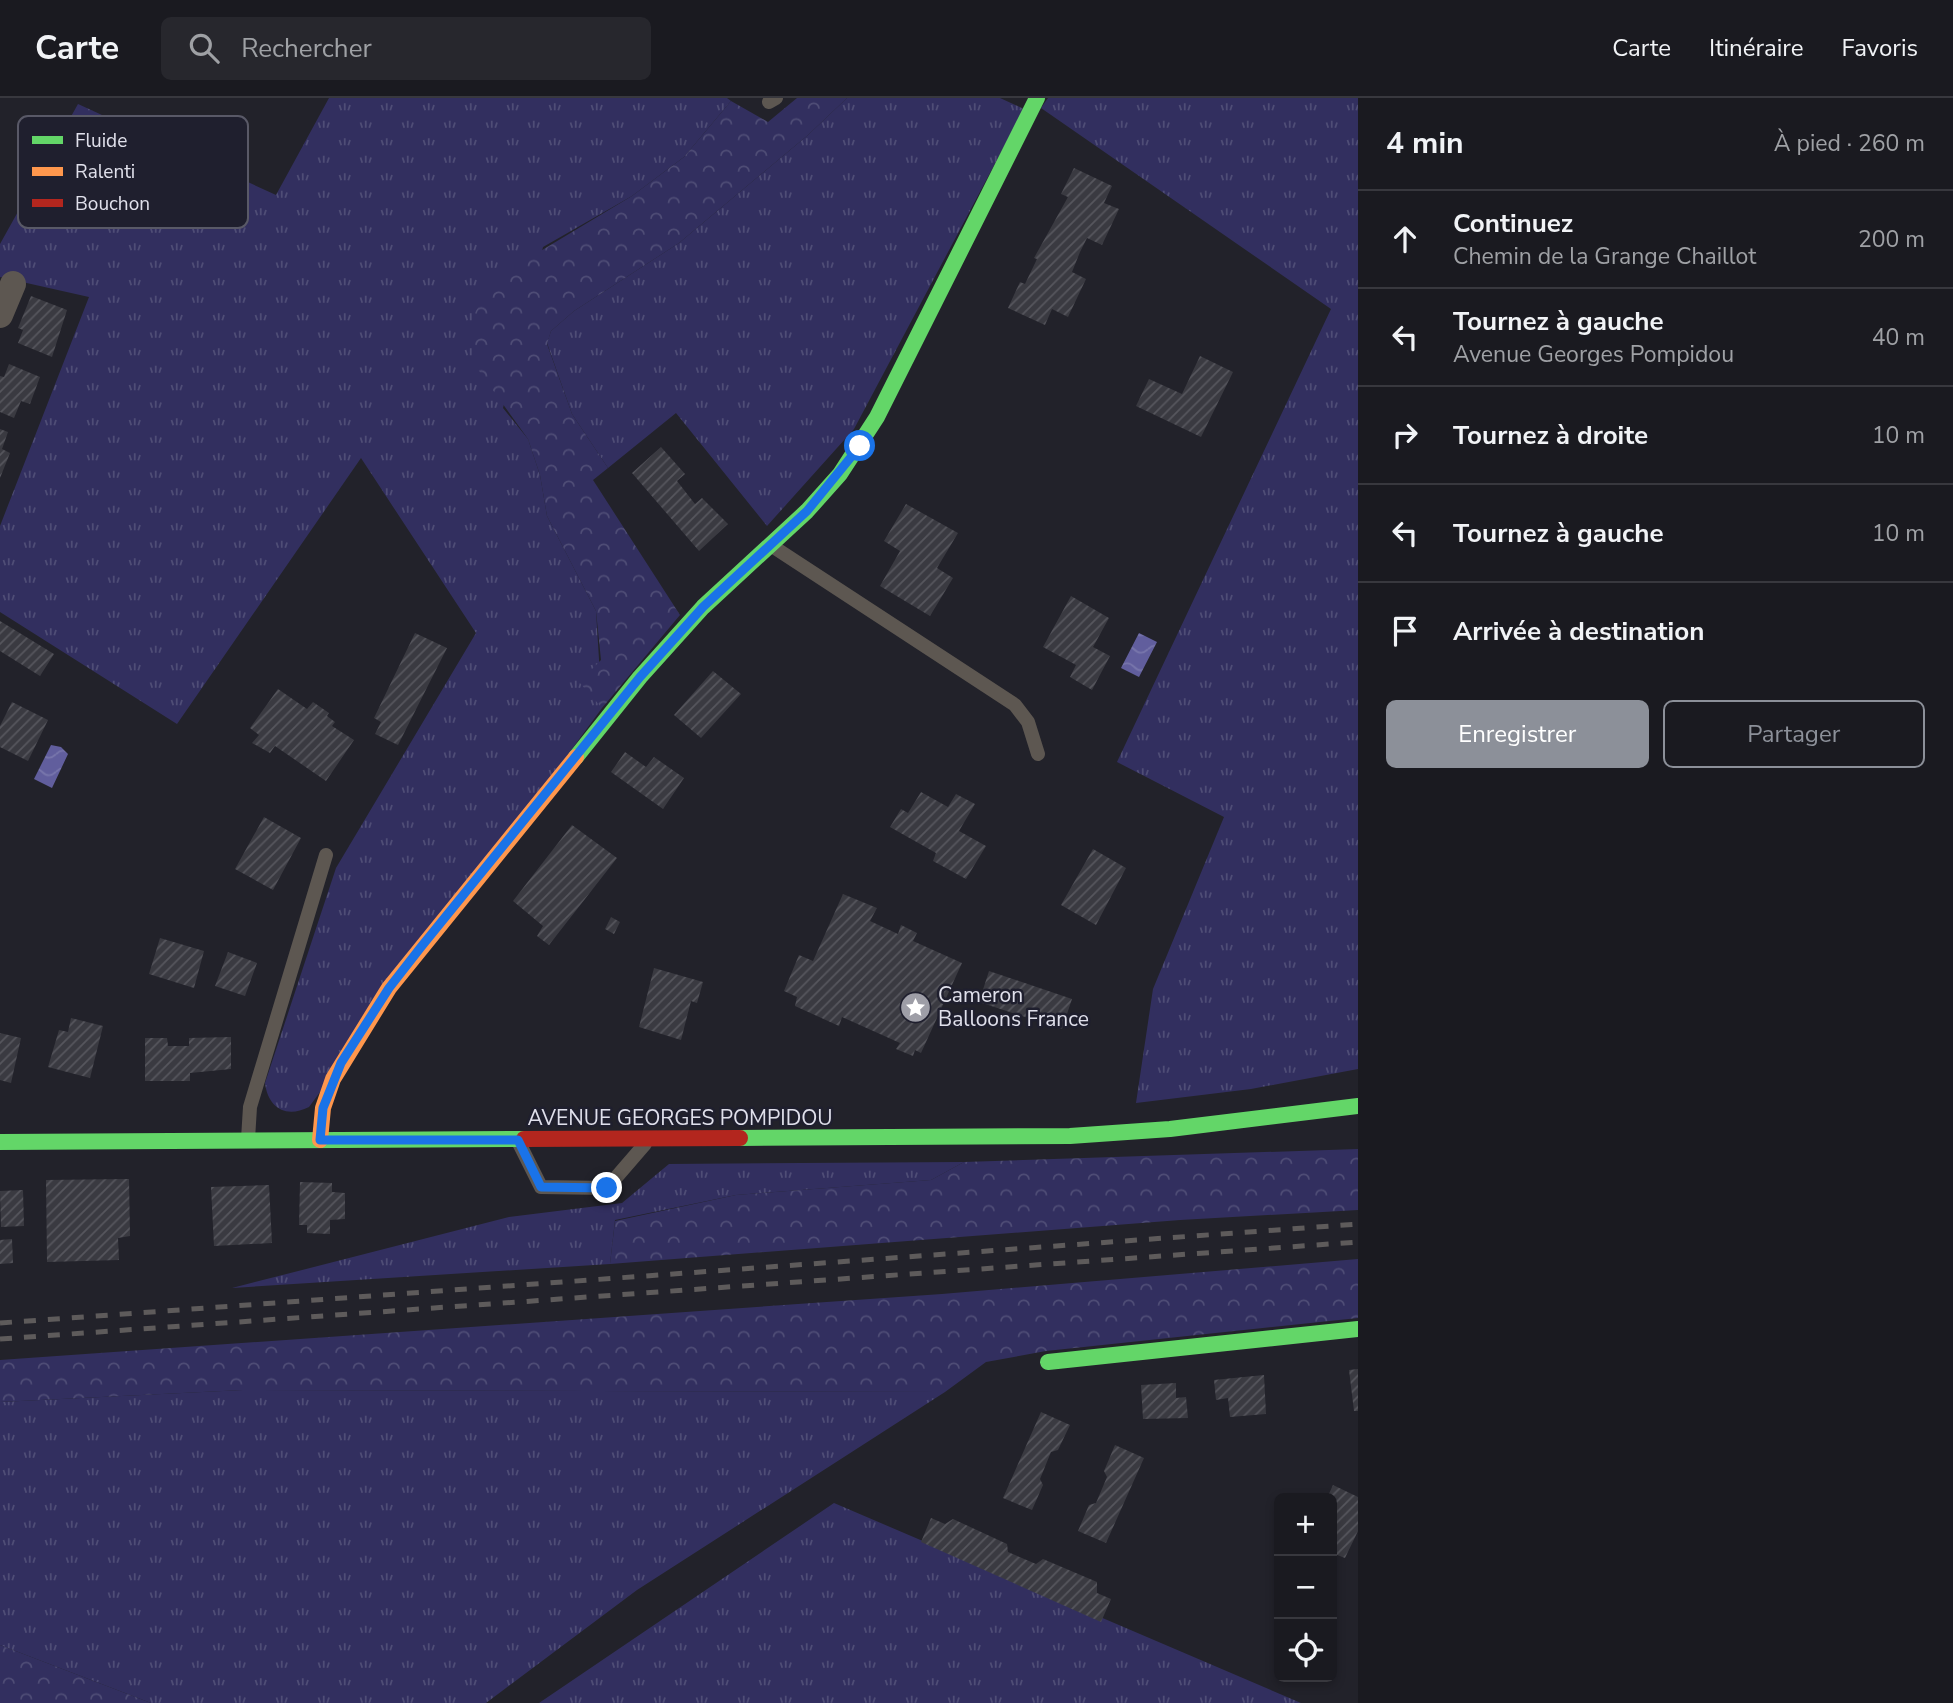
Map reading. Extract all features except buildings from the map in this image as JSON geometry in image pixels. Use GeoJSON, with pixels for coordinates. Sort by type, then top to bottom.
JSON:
{"type":"FeatureCollection","features":[{"type":"Feature","properties":{"kind":"street"},"geometry":{"type":"LineString","coordinates":[[320,1140],[323,1108],[333,1079],[389,988],[470,884],[640,677],[703,607],[771,546],[840,474],[877,417],[1037,98]]}},
{"type":"Feature","properties":{"kind":"street"},"geometry":{"type":"LineString","coordinates":[[0,315],[13,284]]}},
{"type":"Feature","properties":{"kind":"street","name":"AVENUE GEORGES POMPIDOU"},"geometry":{"type":"LineString","coordinates":[[0,1142],[1070,1136],[1170,1129],[1358,1106]]}},
{"type":"Feature","properties":{"kind":"street"},"geometry":{"type":"LineString","coordinates":[[1048,1362],[1358,1329]]}},
{"type":"Feature","properties":{"kind":"lane"},"geometry":{"type":"LineString","coordinates":[[771,546],[1015,705],[1028,722],[1038,754]]}},
{"type":"Feature","properties":{"kind":"lane"},"geometry":{"type":"LineString","coordinates":[[248,1140],[250,1107],[327,855]]}},
{"type":"Feature","properties":{"kind":"lane"},"geometry":{"type":"LineString","coordinates":[[518,1140],[541,1187],[607,1188],[649,1139]]}},
{"type":"Feature","properties":{"kind":"green space"},"geometry":{"type":"Polygon","coordinates":[[[329,98],[727,98],[731,101],[684,157],[632,196],[543,247],[503,408],[528,439],[540,475],[547,516],[596,611],[602,708],[309,1107],[292,1112],[274,1104],[265,1083],[336,868],[476,633],[361,458],[177,724],[0,612],[0,526],[89,297],[0,277],[0,244],[18,212],[18,228],[248,228],[248,182],[276,195],[329,98]]]}},
{"type":"Feature","properties":{"kind":"green space"},"geometry":{"type":"Polygon","coordinates":[[[797,98],[847,98],[808,135],[679,243],[574,311],[551,331],[547,344],[572,414],[608,468],[593,480],[680,615],[602,708],[579,682],[601,660],[596,611],[547,516],[540,475],[528,439],[472,361],[472,318],[494,279],[632,196],[684,157],[731,101],[768,122],[797,98]]]}},
{"type":"Feature","properties":{"kind":"green space"},"geometry":{"type":"Polygon","coordinates":[[[847,98],[1000,98],[1024,109],[854,429],[767,526],[676,413],[608,468],[572,414],[547,343],[551,331],[574,311],[679,243],[808,135],[847,98]]]}},
{"type":"Feature","properties":{"kind":"green space"},"geometry":{"type":"Polygon","coordinates":[[[1048,98],[1358,98],[1358,1069],[1251,1089],[1136,1103],[1153,989],[1224,817],[1117,762],[1331,309],[1041,108],[1048,98]]]}},
{"type":"Feature","properties":{"kind":"green space"},"geometry":{"type":"Polygon","coordinates":[[[78,104],[104,116],[71,116],[78,104]]]}},
{"type":"Feature","properties":{"kind":"green space"},"geometry":{"type":"Polygon","coordinates":[[[1358,1149],[1358,1210],[1180,1220],[610,1264],[615,1221],[736,1195],[931,1180],[964,1162],[1358,1149]]]}},
{"type":"Feature","properties":{"kind":"green space"},"geometry":{"type":"Polygon","coordinates":[[[964,1162],[931,1180],[736,1195],[615,1220],[610,1264],[232,1288],[509,1217],[622,1203],[669,1164],[964,1162]]]}},
{"type":"Feature","properties":{"kind":"green space"},"geometry":{"type":"Polygon","coordinates":[[[1358,1259],[1358,1318],[1046,1351],[986,1362],[945,1392],[243,1390],[0,1402],[0,1360],[942,1294],[1358,1259]]]}},
{"type":"Feature","properties":{"kind":"green space"},"geometry":{"type":"Polygon","coordinates":[[[243,1390],[945,1392],[637,1590],[486,1703],[151,1703],[0,1645],[0,1402],[243,1390]]]}},
{"type":"Feature","properties":{"kind":"green space"},"geometry":{"type":"Polygon","coordinates":[[[834,1503],[1301,1703],[539,1703],[834,1503]]]}},
{"type":"Feature","properties":{"kind":"green space"},"geometry":{"type":"Polygon","coordinates":[[[0,1645],[151,1703],[0,1703],[0,1645]]]}},
{"type":"Feature","properties":{"kind":"water"},"geometry":{"type":"Polygon","coordinates":[[[1139,633],[1157,642],[1139,677],[1121,668],[1139,633]]]}},
{"type":"Feature","properties":{"kind":"water"},"geometry":{"type":"Polygon","coordinates":[[[51,745],[61,747],[68,754],[52,788],[34,779],[51,745]]]}},
{"type":"Feature","properties":{"kind":"railway"},"geometry":{"type":"LineString","coordinates":[[0,1323],[1358,1224]]}},
{"type":"Feature","properties":{"kind":"railway"},"geometry":{"type":"LineString","coordinates":[[0,1339],[1358,1242]]}},
{"type":"Feature","properties":{"kind":"traffic: fast"},"geometry":{"type":"LineString","coordinates":[[576,757],[640,677],[703,607],[807,511],[840,474],[877,417],[1037,98]]}},
{"type":"Feature","properties":{"kind":"traffic: fast"},"geometry":{"type":"LineString","coordinates":[[740,1138],[1070,1136],[1170,1129],[1358,1106]]}},
{"type":"Feature","properties":{"kind":"traffic: fast"},"geometry":{"type":"LineString","coordinates":[[0,1142],[524,1139]]}},
{"type":"Feature","properties":{"kind":"traffic: fast"},"geometry":{"type":"LineString","coordinates":[[1048,1362],[1358,1329]]}},
{"type":"Feature","properties":{"kind":"traffic: slow"},"geometry":{"type":"LineString","coordinates":[[320,1140],[323,1108],[333,1079],[389,988],[576,757]]}},
{"type":"Feature","properties":{"kind":"traffic: jam"},"geometry":{"type":"LineString","coordinates":[[524,1139],[740,1138]]}},
{"type":"Feature","properties":{"kind":"place","name":"Cameron Balloons France"},"geometry":{"type":"Point","coordinates":[915,1007]}},
{"type":"Feature","properties":{"kind":"route"},"geometry":{"type":"LineString","coordinates":[[607,1188],[541,1187],[518,1140],[320,1140],[320,1122],[326,1095],[360,1030],[389,988],[470,884],[640,677],[703,607],[807,511],[840,474],[860,446]]}}]}
